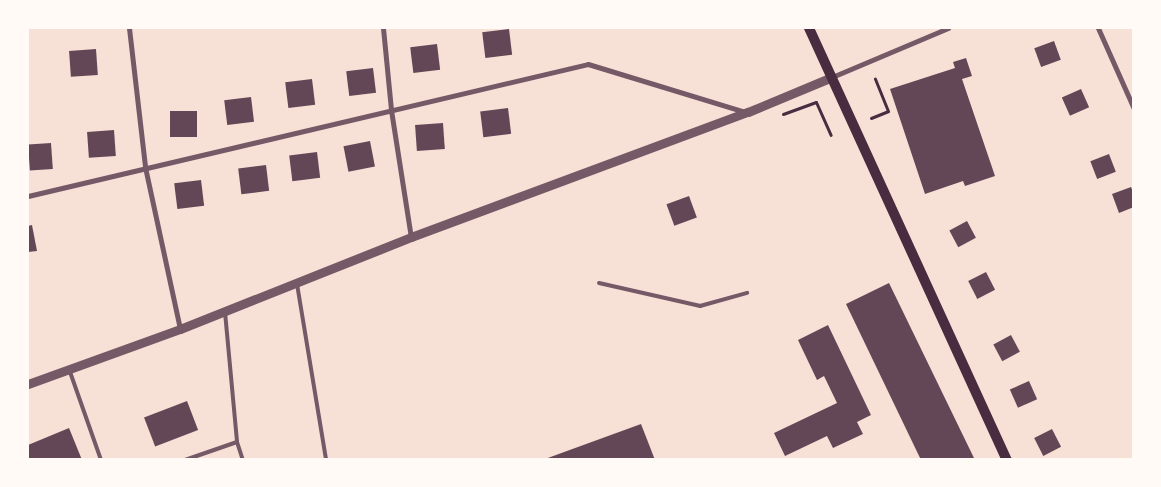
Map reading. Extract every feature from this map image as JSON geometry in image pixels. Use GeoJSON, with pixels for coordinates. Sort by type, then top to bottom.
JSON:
{"type":"FeatureCollection","features":[{"type":"Feature","properties":{"kind":"main road"},"geometry":{"type":"LineString","coordinates":[[809,28],[1007,460]]}},
{"type":"Feature","properties":{"kind":"street"},"geometry":{"type":"LineString","coordinates":[[129,28],[145,167],[180,329]]}},
{"type":"Feature","properties":{"kind":"street"},"geometry":{"type":"LineString","coordinates":[[383,28],[391,110],[411,237]]}},
{"type":"Feature","properties":{"kind":"street"},"geometry":{"type":"LineString","coordinates":[[28,384],[180,329],[411,237],[748,112],[948,28]]}},
{"type":"Feature","properties":{"kind":"street"},"geometry":{"type":"LineString","coordinates":[[1098,28],[1134,109]]}},
{"type":"Feature","properties":{"kind":"street"},"geometry":{"type":"LineString","coordinates":[[28,196],[588,64],[748,112]]}},
{"type":"Feature","properties":{"kind":"lane"},"geometry":{"type":"LineString","coordinates":[[297,281],[326,460]]}},
{"type":"Feature","properties":{"kind":"lane"},"geometry":{"type":"LineString","coordinates":[[599,283],[700,306],[747,293]]}},
{"type":"Feature","properties":{"kind":"lane"},"geometry":{"type":"LineString","coordinates":[[225,310],[237,442],[244,460]]}},
{"type":"Feature","properties":{"kind":"lane"},"geometry":{"type":"LineString","coordinates":[[69,369],[101,460]]}},
{"type":"Feature","properties":{"kind":"lane"},"geometry":{"type":"LineString","coordinates":[[185,460],[237,442]]}},
{"type":"Feature","properties":{"kind":"path"},"geometry":{"type":"LineString","coordinates":[[871,118],[888,111],[875,79]]}},
{"type":"Feature","properties":{"kind":"path"},"geometry":{"type":"LineString","coordinates":[[783,114],[816,102],[831,135]]}},
{"type":"Feature","properties":{"kind":"building"},"geometry":{"type":"Polygon","coordinates":[[[509,29],[512,55],[485,58],[482,32],[509,29]]]}},
{"type":"Feature","properties":{"kind":"building"},"geometry":{"type":"Polygon","coordinates":[[[1054,41],[1061,60],[1041,67],[1034,48],[1054,41]]]}},
{"type":"Feature","properties":{"kind":"building"},"geometry":{"type":"Polygon","coordinates":[[[437,44],[440,70],[413,73],[410,47],[437,44]]]}},
{"type":"Feature","properties":{"kind":"building"},"geometry":{"type":"Polygon","coordinates":[[[96,49],[98,75],[71,77],[69,51],[96,49]]]}},
{"type":"Feature","properties":{"kind":"building"},"geometry":{"type":"Polygon","coordinates":[[[966,58],[972,76],[962,79],[995,176],[965,186],[963,181],[925,194],[890,89],[955,68],[953,62],[966,58]]]}},
{"type":"Feature","properties":{"kind":"building"},"geometry":{"type":"Polygon","coordinates":[[[373,68],[376,93],[349,96],[346,71],[373,68]]]}},
{"type":"Feature","properties":{"kind":"building"},"geometry":{"type":"Polygon","coordinates":[[[312,79],[315,105],[288,108],[285,82],[312,79]]]}},
{"type":"Feature","properties":{"kind":"building"},"geometry":{"type":"Polygon","coordinates":[[[1081,89],[1089,107],[1070,116],[1062,98],[1081,89]]]}},
{"type":"Feature","properties":{"kind":"building"},"geometry":{"type":"Polygon","coordinates":[[[251,97],[254,122],[227,125],[224,100],[251,97]]]}},
{"type":"Feature","properties":{"kind":"building"},"geometry":{"type":"Polygon","coordinates":[[[508,108],[511,134],[483,137],[480,111],[508,108]]]}},
{"type":"Feature","properties":{"kind":"building"},"geometry":{"type":"Polygon","coordinates":[[[170,111],[197,111],[197,137],[170,137],[170,111]]]}},
{"type":"Feature","properties":{"kind":"building"},"geometry":{"type":"Polygon","coordinates":[[[443,123],[445,149],[417,151],[415,125],[443,123]]]}},
{"type":"Feature","properties":{"kind":"building"},"geometry":{"type":"Polygon","coordinates":[[[114,130],[116,156],[89,158],[87,132],[114,130]]]}},
{"type":"Feature","properties":{"kind":"building"},"geometry":{"type":"Polygon","coordinates":[[[370,141],[375,167],[348,172],[343,146],[370,141]]]}},
{"type":"Feature","properties":{"kind":"building"},"geometry":{"type":"Polygon","coordinates":[[[51,143],[53,169],[30,171],[28,145],[51,143]]]}},
{"type":"Feature","properties":{"kind":"building"},"geometry":{"type":"Polygon","coordinates":[[[317,152],[320,178],[292,181],[289,155],[317,152]]]}},
{"type":"Feature","properties":{"kind":"building"},"geometry":{"type":"Polygon","coordinates":[[[1109,154],[1116,172],[1097,179],[1090,161],[1109,154]]]}},
{"type":"Feature","properties":{"kind":"building"},"geometry":{"type":"Polygon","coordinates":[[[266,165],[269,191],[241,194],[238,168],[266,165]]]}},
{"type":"Feature","properties":{"kind":"building"},"geometry":{"type":"Polygon","coordinates":[[[201,180],[204,206],[177,209],[174,183],[201,180]]]}},
{"type":"Feature","properties":{"kind":"building"},"geometry":{"type":"Polygon","coordinates":[[[1131,187],[1134,194],[1134,207],[1119,213],[1112,194],[1131,187]]]}},
{"type":"Feature","properties":{"kind":"building"},"geometry":{"type":"Polygon","coordinates":[[[689,196],[697,218],[674,226],[666,204],[689,196]]]}},
{"type":"Feature","properties":{"kind":"building"},"geometry":{"type":"Polygon","coordinates":[[[967,221],[976,238],[958,247],[949,230],[967,221]]]}},
{"type":"Feature","properties":{"kind":"building"},"geometry":{"type":"Polygon","coordinates":[[[32,225],[37,251],[28,252],[28,226],[32,225]]]}},
{"type":"Feature","properties":{"kind":"building"},"geometry":{"type":"Polygon","coordinates":[[[986,272],[995,290],[977,299],[968,281],[986,272]]]}},
{"type":"Feature","properties":{"kind":"building"},"geometry":{"type":"Polygon","coordinates":[[[889,283],[974,458],[972,460],[921,460],[846,304],[889,283]]]}},
{"type":"Feature","properties":{"kind":"building"},"geometry":{"type":"Polygon","coordinates":[[[828,325],[871,415],[857,422],[863,434],[833,448],[827,436],[785,456],[774,433],[837,403],[824,376],[817,380],[798,340],[828,325]]]}},
{"type":"Feature","properties":{"kind":"building"},"geometry":{"type":"Polygon","coordinates":[[[1011,335],[1020,352],[1002,361],[993,344],[1011,335]]]}},
{"type":"Feature","properties":{"kind":"building"},"geometry":{"type":"Polygon","coordinates":[[[1029,381],[1037,399],[1018,408],[1010,390],[1029,381]]]}},
{"type":"Feature","properties":{"kind":"building"},"geometry":{"type":"Polygon","coordinates":[[[187,401],[198,430],[155,446],[144,417],[187,401]]]}},
{"type":"Feature","properties":{"kind":"building"},"geometry":{"type":"Polygon","coordinates":[[[641,424],[655,460],[545,460],[545,459],[641,424]]]}},
{"type":"Feature","properties":{"kind":"building"},"geometry":{"type":"Polygon","coordinates":[[[69,428],[82,460],[28,460],[28,445],[69,428]]]}},
{"type":"Feature","properties":{"kind":"building"},"geometry":{"type":"Polygon","coordinates":[[[1052,429],[1061,447],[1043,456],[1034,438],[1052,429]]]}}]}
